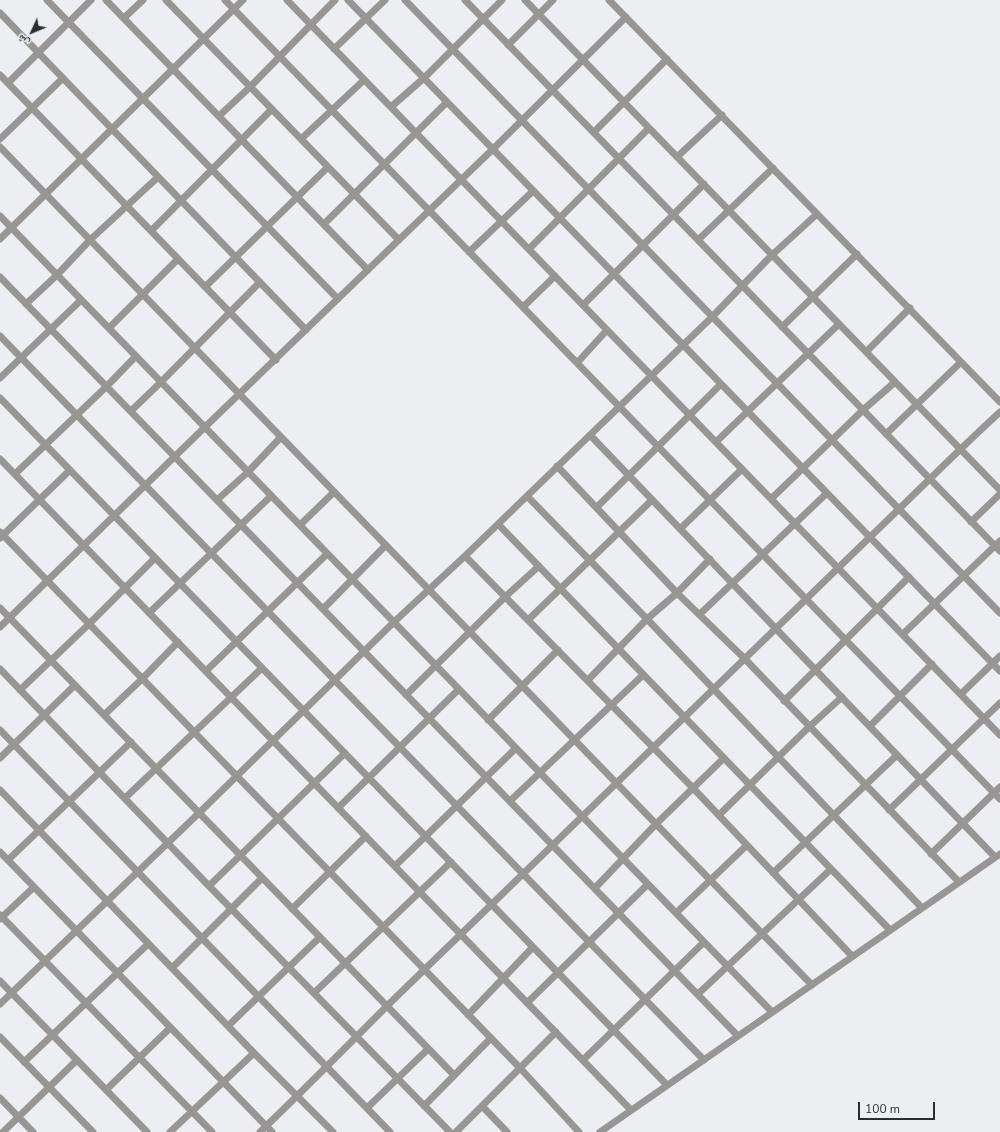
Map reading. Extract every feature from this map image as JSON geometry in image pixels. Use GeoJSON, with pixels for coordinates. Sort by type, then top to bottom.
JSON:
{"type":"FeatureCollection","features":[{"type":"Feature","properties":{"kind":"street"},"geometry":{"type":"LineString","coordinates":[[47,0],[338,299]]}},
{"type":"Feature","properties":{"kind":"street"},"geometry":{"type":"LineString","coordinates":[[8,83],[91,0]]}},
{"type":"Feature","properties":{"kind":"street"},"geometry":{"type":"LineString","coordinates":[[106,0],[368,270]]}},
{"type":"Feature","properties":{"kind":"street"},"geometry":{"type":"LineString","coordinates":[[124,18],[143,0]]}},
{"type":"Feature","properties":{"kind":"street"},"geometry":{"type":"LineString","coordinates":[[166,0],[399,240]]}},
{"type":"Feature","properties":{"kind":"street"},"geometry":{"type":"LineString","coordinates":[[225,0],[1000,799]]}},
{"type":"Feature","properties":{"kind":"street"},"geometry":{"type":"LineString","coordinates":[[0,239],[243,0]]}},
{"type":"Feature","properties":{"kind":"street"},"geometry":{"type":"LineString","coordinates":[[287,0],[1000,734]]}},
{"type":"Feature","properties":{"kind":"street"},"geometry":{"type":"LineString","coordinates":[[219,116],[250,87],[335,0]]}},
{"type":"Feature","properties":{"kind":"street"},"geometry":{"type":"LineString","coordinates":[[348,0],[1000,670]]}},
{"type":"Feature","properties":{"kind":"street"},"geometry":{"type":"LineString","coordinates":[[334,49],[385,0]]}},
{"type":"Feature","properties":{"kind":"street"},"geometry":{"type":"LineString","coordinates":[[405,0],[1000,613]]}},
{"type":"Feature","properties":{"kind":"street"},"geometry":{"type":"LineString","coordinates":[[465,0],[971,522],[998,546],[903,634]]}},
{"type":"Feature","properties":{"kind":"street"},"geometry":{"type":"LineString","coordinates":[[391,107],[424,78],[502,0]]}},
{"type":"Feature","properties":{"kind":"street"},"geometry":{"type":"LineString","coordinates":[[525,0],[1000,490]]}},
{"type":"Feature","properties":{"kind":"street"},"geometry":{"type":"LineString","coordinates":[[508,44],[553,0]]}},
{"type":"Feature","properties":{"kind":"street"},"geometry":{"type":"LineString","coordinates":[[610,0],[1000,402]]}},
{"type":"Feature","properties":{"kind":"street"},"geometry":{"type":"LineString","coordinates":[[0,13],[306,330]]}},
{"type":"Feature","properties":{"kind":"street"},"geometry":{"type":"LineString","coordinates":[[0,627],[239,394],[493,150],[626,17]]}},
{"type":"Feature","properties":{"kind":"street"},"geometry":{"type":"LineString","coordinates":[[594,132],[667,59]]}},
{"type":"Feature","properties":{"kind":"street"},"geometry":{"type":"LineString","coordinates":[[0,75],[276,360]]}},
{"type":"Feature","properties":{"kind":"street"},"geometry":{"type":"LineString","coordinates":[[0,139],[63,78]]}},
{"type":"Feature","properties":{"kind":"street"},"geometry":{"type":"LineString","coordinates":[[301,139],[364,80]]}},
{"type":"Feature","properties":{"kind":"street"},"geometry":{"type":"LineString","coordinates":[[324,224],[447,102]]}},
{"type":"Feature","properties":{"kind":"street"},"geometry":{"type":"LineString","coordinates":[[151,231],[272,109]]}},
{"type":"Feature","properties":{"kind":"street"},"geometry":{"type":"LineString","coordinates":[[677,157],[722,115]]}},
{"type":"Feature","properties":{"kind":"street"},"geometry":{"type":"LineString","coordinates":[[529,249],[649,128]]}},
{"type":"Feature","properties":{"kind":"street"},"geometry":{"type":"LineString","coordinates":[[0,147],[812,985]]}},
{"type":"Feature","properties":{"kind":"street"},"geometry":{"type":"LineString","coordinates":[[205,286],[328,167]]}},
{"type":"Feature","properties":{"kind":"street"},"geometry":{"type":"LineString","coordinates":[[698,240],[773,168]]}},
{"type":"Feature","properties":{"kind":"street"},"geometry":{"type":"LineString","coordinates":[[26,304],[57,275],[126,205],[158,176]]}},
{"type":"Feature","properties":{"kind":"street"},"geometry":{"type":"LineString","coordinates":[[583,305],[704,184]]}},
{"type":"Feature","properties":{"kind":"street"},"geometry":{"type":"LineString","coordinates":[[469,252],[534,191]]}},
{"type":"Feature","properties":{"kind":"street"},"geometry":{"type":"LineString","coordinates":[[0,1004],[199,813],[394,622],[465,556],[712,317],[772,255],[817,214]]}},
{"type":"Feature","properties":{"kind":"street"},"geometry":{"type":"LineString","coordinates":[[0,216],[772,1012]]}},
{"type":"Feature","properties":{"kind":"street"},"geometry":{"type":"LineString","coordinates":[[782,327],[857,254]]}},
{"type":"Feature","properties":{"kind":"street"},"geometry":{"type":"LineString","coordinates":[[109,328],[178,259]]}},
{"type":"Feature","properties":{"kind":"street"},"geometry":{"type":"LineString","coordinates":[[523,307],[555,276]]}},
{"type":"Feature","properties":{"kind":"street"},"geometry":{"type":"LineString","coordinates":[[0,277],[738,1036]]}},
{"type":"Feature","properties":{"kind":"street"},"geometry":{"type":"LineString","coordinates":[[130,411],[161,382],[260,282]]}},
{"type":"Feature","properties":{"kind":"street"},"geometry":{"type":"LineString","coordinates":[[0,378],[81,300]]}},
{"type":"Feature","properties":{"kind":"street"},"geometry":{"type":"LineString","coordinates":[[866,352],[910,308]]}},
{"type":"Feature","properties":{"kind":"street"},"geometry":{"type":"LineString","coordinates":[[716,442],[839,324]]}},
{"type":"Feature","properties":{"kind":"street"},"geometry":{"type":"LineString","coordinates":[[577,363],[607,330]]}},
{"type":"Feature","properties":{"kind":"street"},"geometry":{"type":"LineString","coordinates":[[0,336],[704,1060]]}},
{"type":"Feature","properties":{"kind":"street"},"geometry":{"type":"LineString","coordinates":[[15,474],[136,356]]}},
{"type":"Feature","properties":{"kind":"street"},"geometry":{"type":"LineString","coordinates":[[886,434],[961,362]]}},
{"type":"Feature","properties":{"kind":"street"},"geometry":{"type":"LineString","coordinates":[[771,499],[833,441],[863,410],[895,382]]}},
{"type":"Feature","properties":{"kind":"street"},"geometry":{"type":"LineString","coordinates":[[597,507],[721,384]]}},
{"type":"Feature","properties":{"kind":"street"},"geometry":{"type":"LineString","coordinates":[[0,398],[668,1085]]}},
{"type":"Feature","properties":{"kind":"street"},"geometry":{"type":"LineString","coordinates":[[260,1132],[582,816],[617,784],[683,717],[1000,412]]}},
{"type":"Feature","properties":{"kind":"street"},"geometry":{"type":"LineString","coordinates":[[590,435],[921,780],[963,823],[998,855],[600,1132]]}},
{"type":"Feature","properties":{"kind":"street"},"geometry":{"type":"LineString","coordinates":[[217,500],[248,472],[281,437]]}},
{"type":"Feature","properties":{"kind":"street"},"geometry":{"type":"LineString","coordinates":[[0,459],[632,1110]]}},
{"type":"Feature","properties":{"kind":"street"},"geometry":{"type":"LineString","coordinates":[[557,466],[677,592],[744,658],[808,727],[959,882]]}},
{"type":"Feature","properties":{"kind":"street"},"geometry":{"type":"LineString","coordinates":[[680,529],[742,469]]}},
{"type":"Feature","properties":{"kind":"street"},"geometry":{"type":"LineString","coordinates":[[70,470],[1,535],[48,581],[384,927],[520,1068],[579,1132]]}},
{"type":"Feature","properties":{"kind":"street"},"geometry":{"type":"LineString","coordinates":[[300,525],[334,492]]}},
{"type":"Feature","properties":{"kind":"street"},"geometry":{"type":"LineString","coordinates":[[700,614],[827,493]]}},
{"type":"Feature","properties":{"kind":"street"},"geometry":{"type":"LineString","coordinates":[[971,522],[1000,494]]}},
{"type":"Feature","properties":{"kind":"street"},"geometry":{"type":"LineString","coordinates":[[149,613],[271,496]]}},
{"type":"Feature","properties":{"kind":"street"},"geometry":{"type":"LineString","coordinates":[[527,496],[589,561],[648,619],[922,908]]}},
{"type":"Feature","properties":{"kind":"street"},"geometry":{"type":"LineString","coordinates":[[528,620],[652,500]]}},
{"type":"Feature","properties":{"kind":"street"},"geometry":{"type":"LineString","coordinates":[[498,524],[890,930]]}},
{"type":"Feature","properties":{"kind":"street"},"geometry":{"type":"LineString","coordinates":[[323,609],[386,545]]}},
{"type":"Feature","properties":{"kind":"street"},"geometry":{"type":"LineString","coordinates":[[206,671],[327,554]]}},
{"type":"Feature","properties":{"kind":"street"},"geometry":{"type":"LineString","coordinates":[[465,556],[506,596],[693,788],[852,956]]}},
{"type":"Feature","properties":{"kind":"street"},"geometry":{"type":"LineString","coordinates":[[20,690],[155,558]]}},
{"type":"Feature","properties":{"kind":"street"},"geometry":{"type":"LineString","coordinates":[[588,680],[710,559]]}},
{"type":"Feature","properties":{"kind":"street"},"geometry":{"type":"LineString","coordinates":[[406,694],[506,596],[539,566]]}},
{"type":"Feature","properties":{"kind":"street"},"geometry":{"type":"LineString","coordinates":[[784,701],[909,577]]}},
{"type":"Feature","properties":{"kind":"street"},"geometry":{"type":"LineString","coordinates":[[0,608],[454,1075]]}},
{"type":"Feature","properties":{"kind":"street"},"geometry":{"type":"LineString","coordinates":[[104,715],[178,642]]}},
{"type":"Feature","properties":{"kind":"street"},"geometry":{"type":"LineString","coordinates":[[488,720],[558,650]]}},
{"type":"Feature","properties":{"kind":"street"},"geometry":{"type":"LineString","coordinates":[[961,694],[1000,656]]}},
{"type":"Feature","properties":{"kind":"street"},"geometry":{"type":"LineString","coordinates":[[870,726],[932,664]]}},
{"type":"Feature","properties":{"kind":"street"},"geometry":{"type":"LineString","coordinates":[[125,798],[262,668]]}},
{"type":"Feature","properties":{"kind":"street"},"geometry":{"type":"LineString","coordinates":[[0,669],[209,886],[450,1132]]}},
{"type":"Feature","properties":{"kind":"street"},"geometry":{"type":"LineString","coordinates":[[510,801],[643,675]]}},
{"type":"Feature","properties":{"kind":"street"},"geometry":{"type":"LineString","coordinates":[[0,758],[75,685]]}},
{"type":"Feature","properties":{"kind":"street"},"geometry":{"type":"LineString","coordinates":[[338,808],[459,689]]}},
{"type":"Feature","properties":{"kind":"street"},"geometry":{"type":"LineString","coordinates":[[719,815],[808,727],[842,697]]}},
{"type":"Feature","properties":{"kind":"street"},"geometry":{"type":"LineString","coordinates":[[889,810],[1000,703]]}},
{"type":"Feature","properties":{"kind":"street"},"geometry":{"type":"LineString","coordinates":[[0,730],[390,1132]]}},
{"type":"Feature","properties":{"kind":"street"},"geometry":{"type":"LineString","coordinates":[[8,860],[130,742]]}},
{"type":"Feature","properties":{"kind":"street"},"geometry":{"type":"LineString","coordinates":[[395,866],[516,748]]}},
{"type":"Feature","properties":{"kind":"street"},"geometry":{"type":"LineString","coordinates":[[209,886],[345,753]]}},
{"type":"Feature","properties":{"kind":"street"},"geometry":{"type":"LineString","coordinates":[[773,873],[864,784],[897,754]]}},
{"type":"Feature","properties":{"kind":"street"},"geometry":{"type":"LineString","coordinates":[[595,888],[656,824],[724,758]]}},
{"type":"Feature","properties":{"kind":"street"},"geometry":{"type":"LineString","coordinates":[[931,854],[1000,787]]}},
{"type":"Feature","properties":{"kind":"street"},"geometry":{"type":"LineString","coordinates":[[0,790],[254,1053],[333,1132]]}},
{"type":"Feature","properties":{"kind":"street"},"geometry":{"type":"LineString","coordinates":[[292,909],[366,836]]}},
{"type":"Feature","properties":{"kind":"street"},"geometry":{"type":"LineString","coordinates":[[676,913],[747,845]]}},
{"type":"Feature","properties":{"kind":"street"},"geometry":{"type":"LineString","coordinates":[[0,852],[272,1132]]}},
{"type":"Feature","properties":{"kind":"street"},"geometry":{"type":"LineString","coordinates":[[314,994],[450,862]]}},
{"type":"Feature","properties":{"kind":"street"},"geometry":{"type":"LineString","coordinates":[[698,994],[831,869]]}},
{"type":"Feature","properties":{"kind":"street"},"geometry":{"type":"LineString","coordinates":[[172,968],[262,878]]}},
{"type":"Feature","properties":{"kind":"street"},"geometry":{"type":"LineString","coordinates":[[527,1002],[648,884]]}},
{"type":"Feature","properties":{"kind":"street"},"geometry":{"type":"LineString","coordinates":[[34,887],[1,917],[212,1132]]}},
{"type":"Feature","properties":{"kind":"street"},"geometry":{"type":"LineString","coordinates":[[228,1026],[320,937]]}},
{"type":"Feature","properties":{"kind":"street"},"geometry":{"type":"LineString","coordinates":[[583,1060],[704,942]]}},
{"type":"Feature","properties":{"kind":"street"},"geometry":{"type":"LineString","coordinates":[[24,1062],[148,944]]}},
{"type":"Feature","properties":{"kind":"street"},"geometry":{"type":"LineString","coordinates":[[468,1015],[533,947]]}},
{"type":"Feature","properties":{"kind":"street"},"geometry":{"type":"LineString","coordinates":[[0,981],[147,1132]]}},
{"type":"Feature","properties":{"kind":"street"},"geometry":{"type":"LineString","coordinates":[[106,1090],[170,1028]]}},
{"type":"Feature","properties":{"kind":"street"},"geometry":{"type":"LineString","coordinates":[[456,1132],[556,1032]]}},
{"type":"Feature","properties":{"kind":"street"},"geometry":{"type":"LineString","coordinates":[[0,1037],[92,1132]]}},
{"type":"Feature","properties":{"kind":"street"},"geometry":{"type":"LineString","coordinates":[[424,1106],[491,1038]]}},
{"type":"Feature","properties":{"kind":"street"},"geometry":{"type":"LineString","coordinates":[[367,1108],[428,1049]]}},
{"type":"Feature","properties":{"kind":"street"},"geometry":{"type":"LineString","coordinates":[[170,1132],[254,1053]]}},
{"type":"Feature","properties":{"kind":"street"},"geometry":{"type":"LineString","coordinates":[[3,1132],[77,1060]]}},
{"type":"Feature","properties":{"kind":"street"},"geometry":{"type":"LineString","coordinates":[[0,1098],[33,1132]]}},
{"type":"Feature","properties":{"kind":"street"},"geometry":{"type":"LineString","coordinates":[[482,1106],[507,1132]]}}]}
